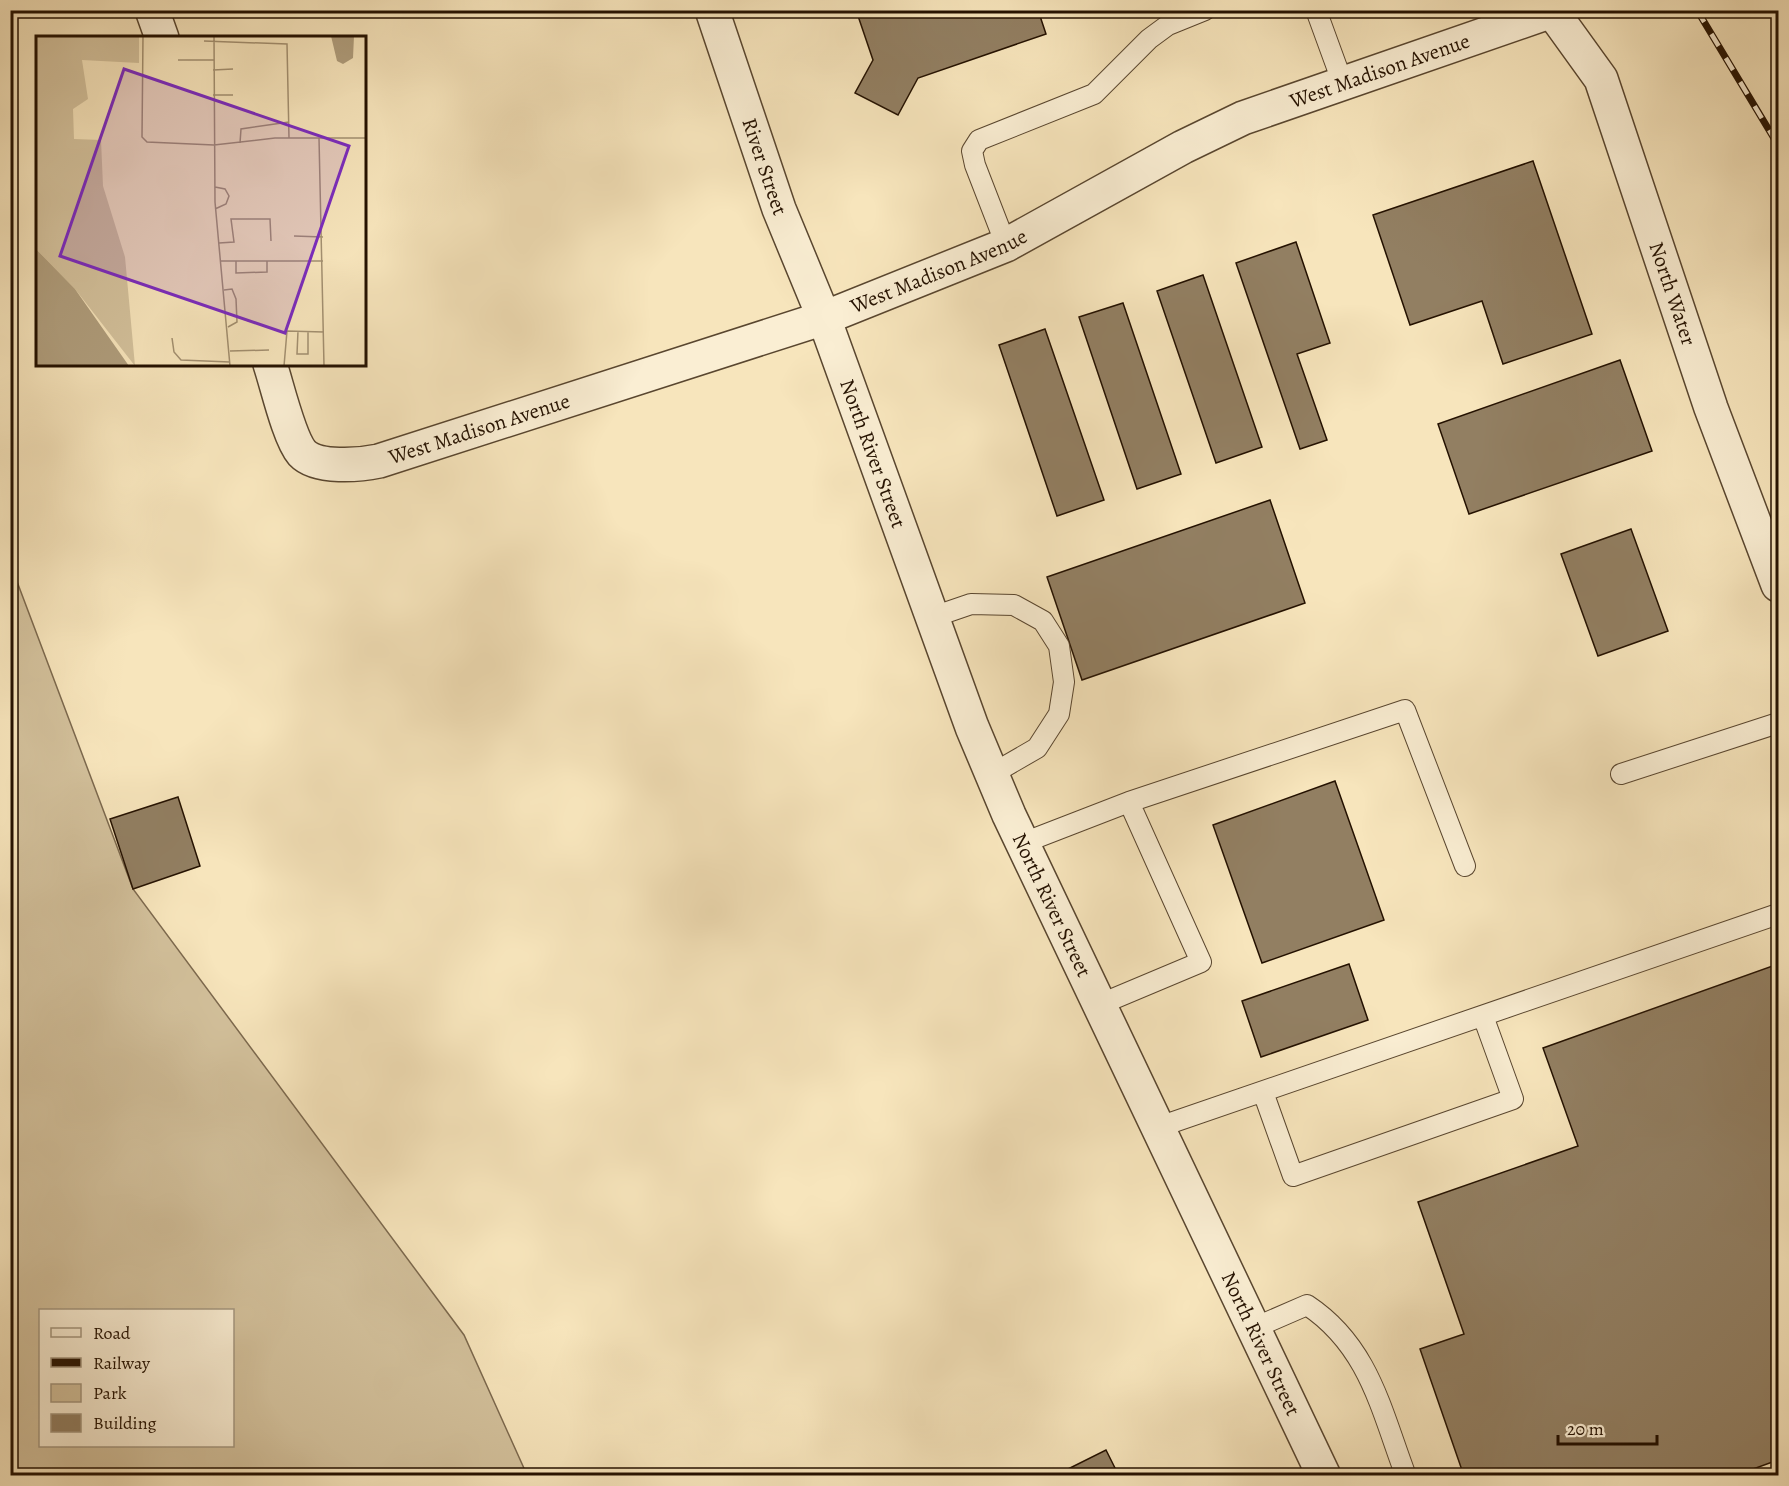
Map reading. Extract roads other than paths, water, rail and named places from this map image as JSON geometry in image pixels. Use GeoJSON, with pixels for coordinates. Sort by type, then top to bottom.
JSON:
{"type":"FeatureCollection","features":[{"type":"Feature","properties":{"kind":"street"},"geometry":{"type":"LineString","coordinates":[[152,10],[161,36]]}},
{"type":"Feature","properties":{"kind":"street","name":"River Street"},"geometry":{"type":"LineString","coordinates":[[712,10],[779,209],[824,318]]}},
{"type":"Feature","properties":{"kind":"street","name":"West Madison Avenue"},"geometry":{"type":"LineString","coordinates":[[271,366],[294,437],[303,453],[324,462],[342,465],[380,461],[824,318],[1006,245],[1183,147],[1243,118],[1554,11]]}},
{"type":"Feature","properties":{"kind":"street","name":"North Water"},"geometry":{"type":"LineString","coordinates":[[1554,11],[1601,79],[1711,408],[1779,585]]}},
{"type":"Feature","properties":{"kind":"street","name":"North River Street"},"geometry":{"type":"LineString","coordinates":[[824,318],[992,774],[1324,1476]]}},
{"type":"Feature","properties":{"kind":"lane"},"geometry":{"type":"LineString","coordinates":[[1006,245],[975,165],[972,151],[979,140],[1094,94],[1149,39],[1168,25],[1205,10]]}},
{"type":"Feature","properties":{"kind":"lane"},"geometry":{"type":"LineString","coordinates":[[1316,10],[1342,84]]}},
{"type":"Feature","properties":{"kind":"lane"},"geometry":{"type":"LineString","coordinates":[[933,617],[971,604],[1014,605],[1043,621],[1059,646],[1064,682],[1059,714],[1037,748],[992,774]]}},
{"type":"Feature","properties":{"kind":"lane"},"geometry":{"type":"LineString","coordinates":[[1023,843],[1129,802],[1405,710],[1465,866]]}},
{"type":"Feature","properties":{"kind":"lane"},"geometry":{"type":"LineString","coordinates":[[1621,774],[1779,723]]}},
{"type":"Feature","properties":{"kind":"lane"},"geometry":{"type":"LineString","coordinates":[[1101,1004],[1202,962],[1129,802]]}},
{"type":"Feature","properties":{"kind":"lane"},"geometry":{"type":"LineString","coordinates":[[1159,1128],[1779,914]]}},
{"type":"Feature","properties":{"kind":"lane"},"geometry":{"type":"LineString","coordinates":[[1263,1092],[1293,1176],[1304,1173],[1513,1100],[1483,1016]]}},
{"type":"Feature","properties":{"kind":"lane"},"geometry":{"type":"LineString","coordinates":[[1254,1328],[1308,1305],[1325,1317],[1341,1333],[1363,1362],[1406,1476]]}},
{"type":"Feature","properties":{"kind":"railway"},"geometry":{"type":"LineString","coordinates":[[1697,10],[1778,145]]}}]}
